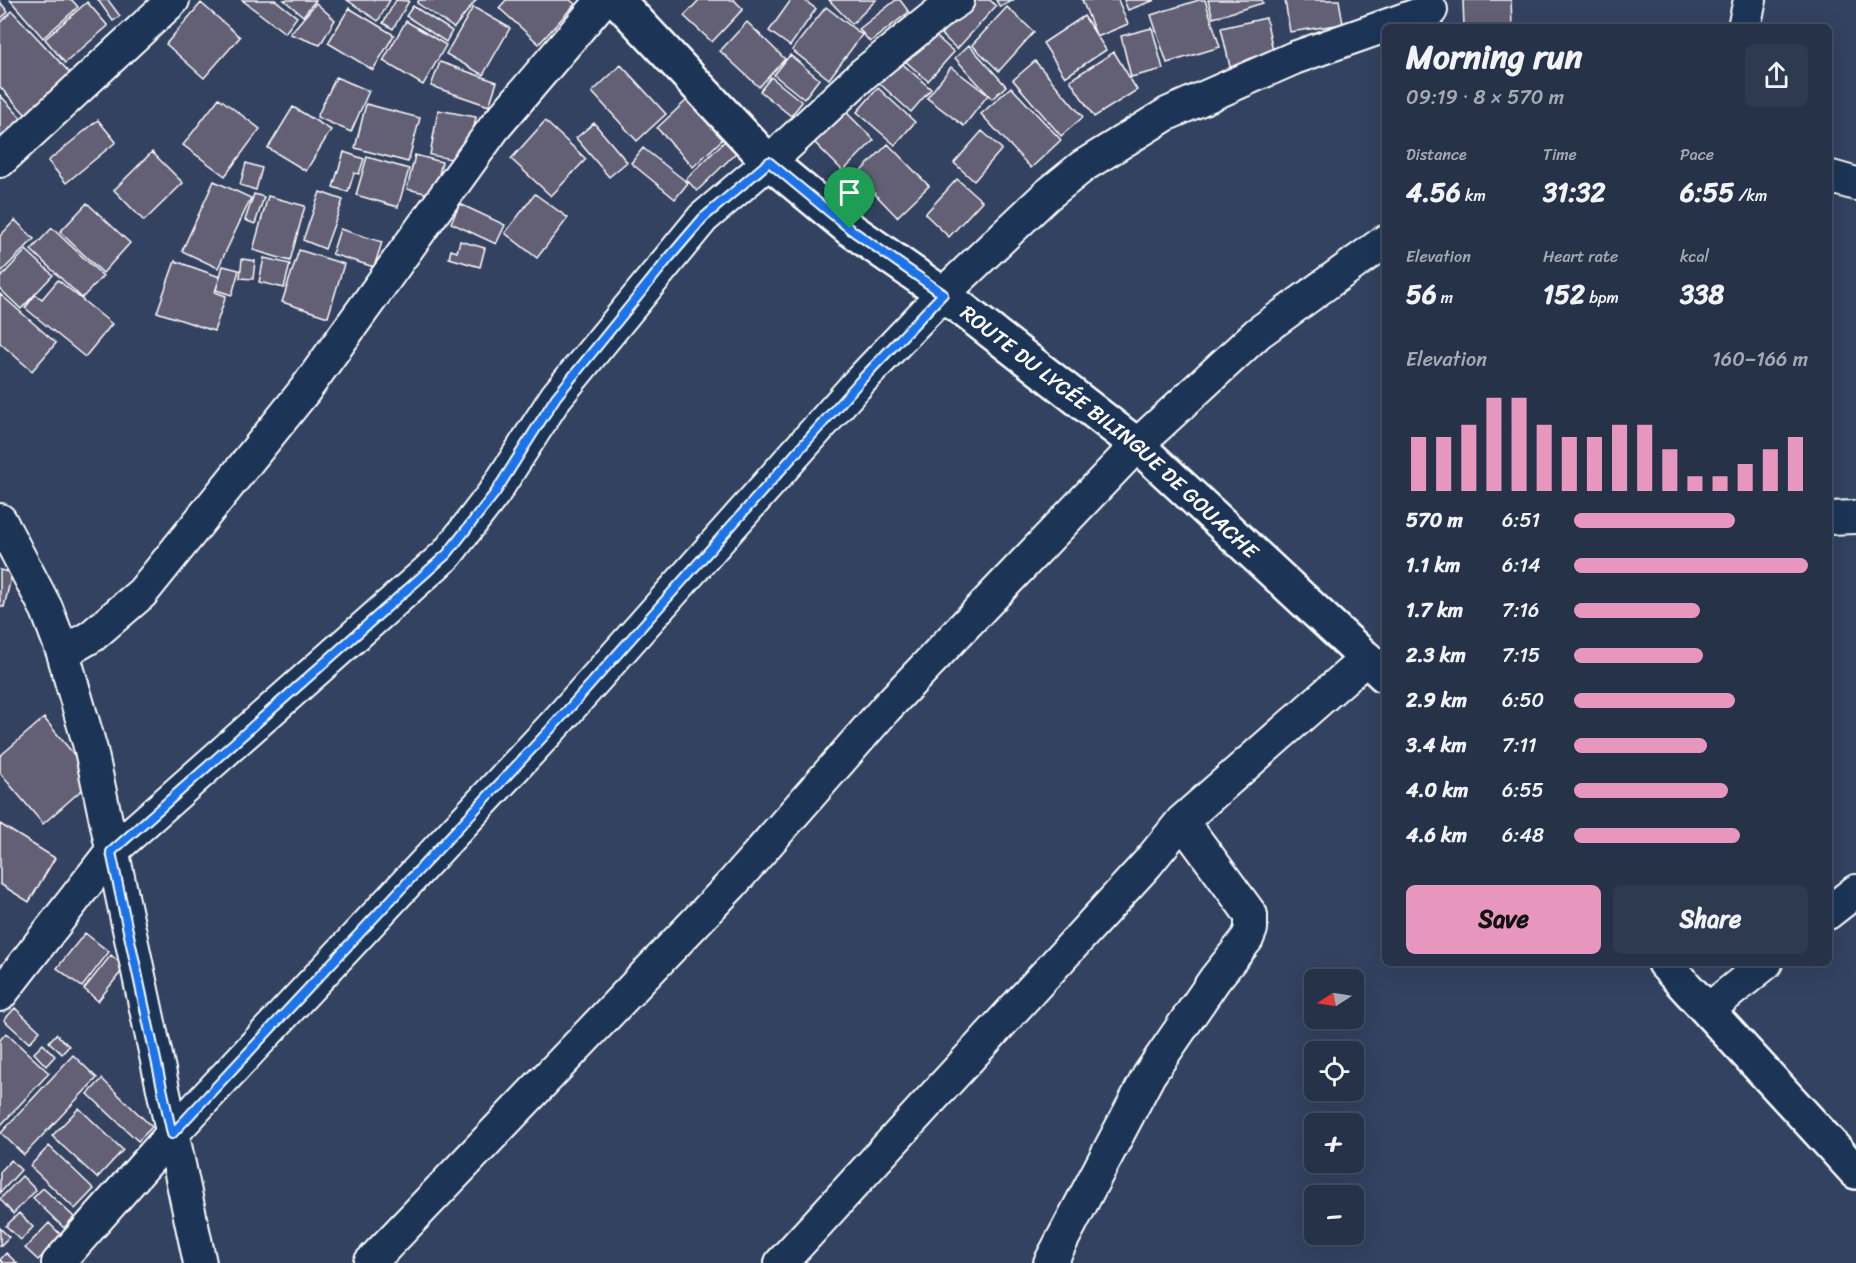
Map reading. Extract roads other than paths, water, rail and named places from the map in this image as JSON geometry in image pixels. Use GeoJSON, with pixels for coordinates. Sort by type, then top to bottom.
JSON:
{"type":"FeatureCollection","features":[{"type":"Feature","properties":{"kind":"street"},"geometry":{"type":"LineString","coordinates":[[0,161],[173,0]]}},
{"type":"Feature","properties":{"kind":"street"},"geometry":{"type":"LineString","coordinates":[[63,653],[92,636],[142,593],[305,390],[494,128],[603,0]]}},
{"type":"Feature","properties":{"kind":"street","name":"ROUTE DU LYCÉE BILINGUE DE GOUACHE"},"geometry":{"type":"LineString","coordinates":[[617,0],[769,162],[850,229],[943,294],[1137,445],[1376,667]]}},
{"type":"Feature","properties":{"kind":"street"},"geometry":{"type":"LineString","coordinates":[[0,995],[111,852],[447,554],[495,493],[556,397],[703,218],[769,162],[863,74],[940,11],[958,0]]}},
{"type":"Feature","properties":{"kind":"street"},"geometry":{"type":"LineString","coordinates":[[1745,24],[1750,0]]}},
{"type":"Feature","properties":{"kind":"street"},"geometry":{"type":"LineString","coordinates":[[1396,24],[1432,12]]}},
{"type":"Feature","properties":{"kind":"street"},"geometry":{"type":"LineString","coordinates":[[58,1263],[172,1134],[549,731],[860,381],[943,294],[1046,195],[1083,166],[1167,114],[1294,58],[1382,29]]}},
{"type":"Feature","properties":{"kind":"street"},"geometry":{"type":"LineString","coordinates":[[1832,177],[1856,184]]}},
{"type":"Feature","properties":{"kind":"street"},"geometry":{"type":"LineString","coordinates":[[370,1263],[732,884],[886,708],[1137,445],[1258,333],[1382,243]]}},
{"type":"Feature","properties":{"kind":"street"},"geometry":{"type":"LineString","coordinates":[[1832,518],[1856,517]]}},
{"type":"Feature","properties":{"kind":"street"},"geometry":{"type":"LineString","coordinates":[[0,520],[47,610],[63,653],[91,750],[200,1263]]}},
{"type":"Feature","properties":{"kind":"street"},"geometry":{"type":"LineString","coordinates":[[781,1263],[1147,864],[1182,821],[1376,667]]}},
{"type":"Feature","properties":{"kind":"street"},"geometry":{"type":"LineString","coordinates":[[1050,1263],[1149,1075],[1215,979],[1247,939],[1251,929],[1251,915],[1182,821]]}},
{"type":"Feature","properties":{"kind":"street"},"geometry":{"type":"LineString","coordinates":[[1832,910],[1856,891]]}},
{"type":"Feature","properties":{"kind":"street"},"geometry":{"type":"LineString","coordinates":[[1667,966],[1856,1172]]}},
{"type":"Feature","properties":{"kind":"street"},"geometry":{"type":"LineString","coordinates":[[1708,1009],[1762,966]]}}]}
